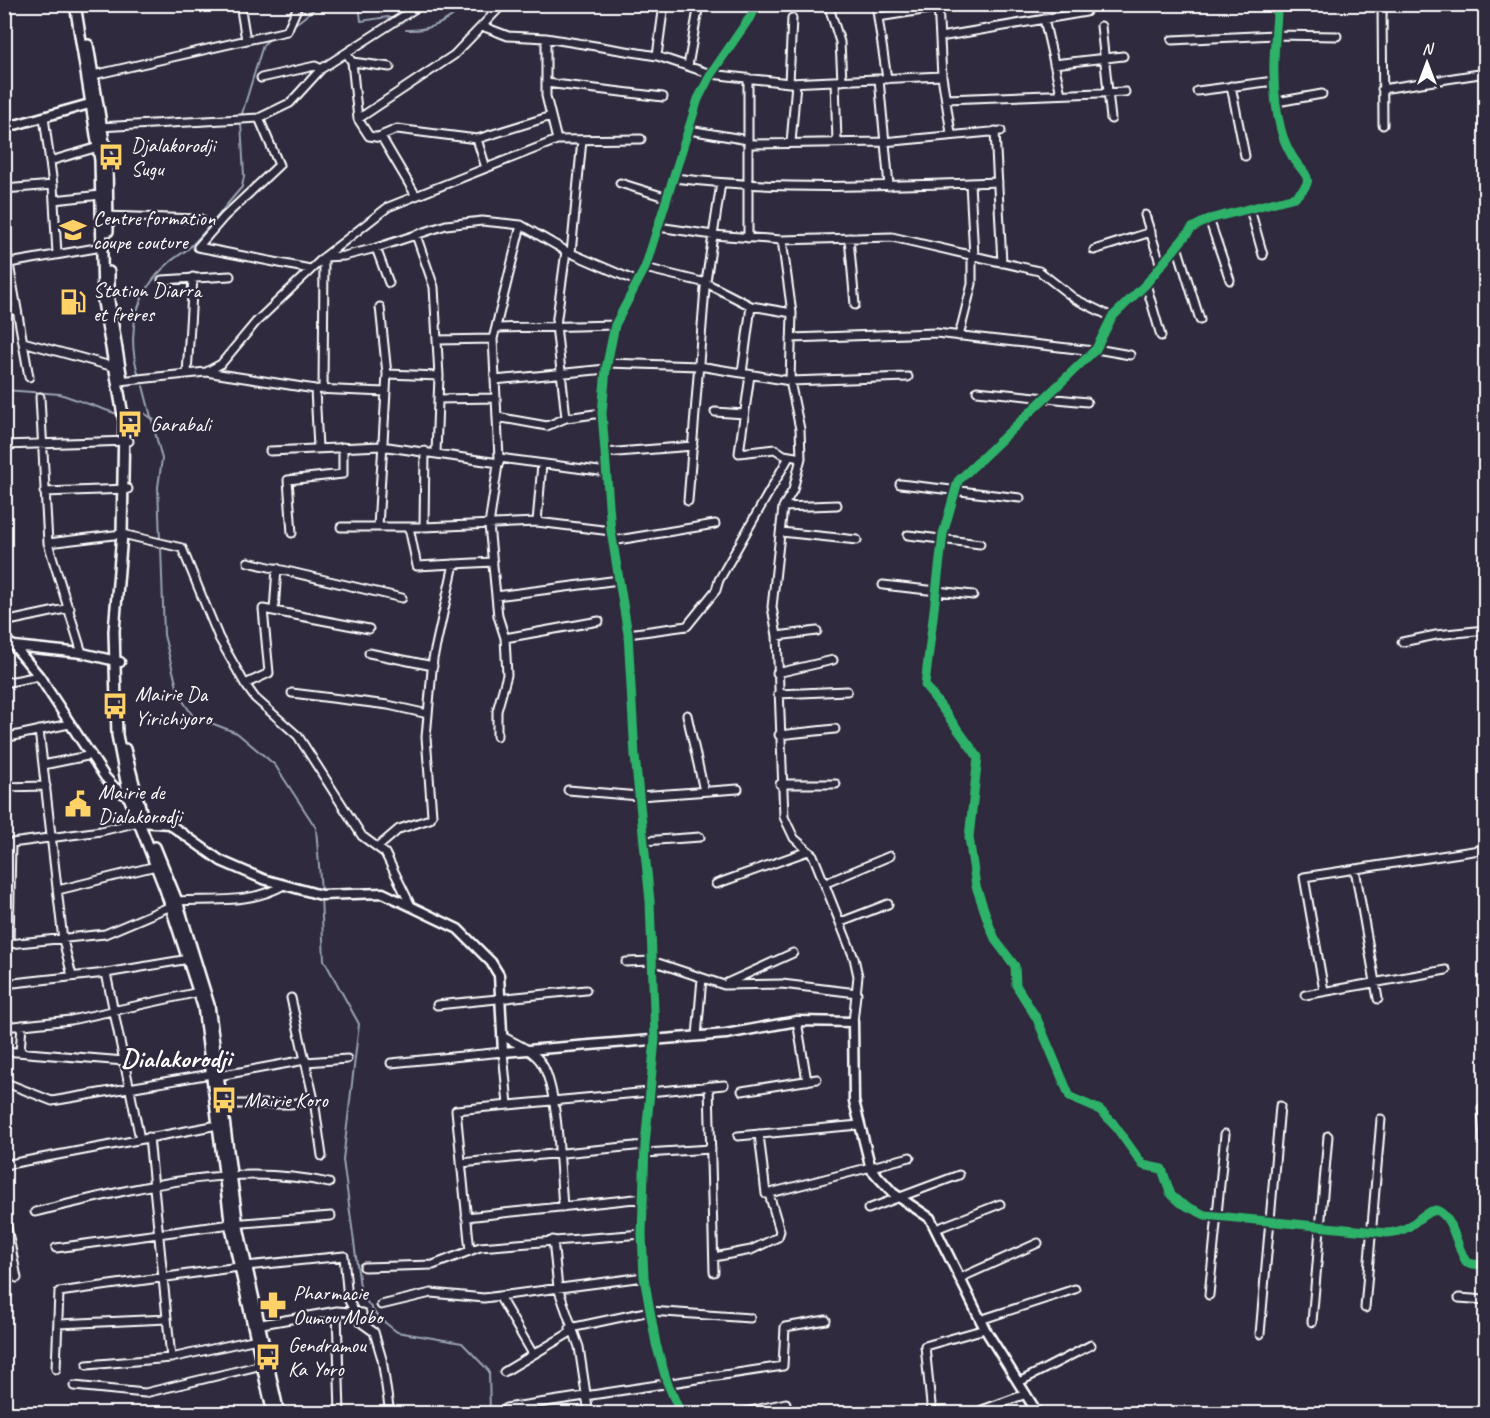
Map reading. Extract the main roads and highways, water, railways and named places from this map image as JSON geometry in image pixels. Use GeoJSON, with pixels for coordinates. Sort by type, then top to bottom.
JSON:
{"type":"FeatureCollection","features":[{"type":"Feature","properties":{"kind":"main road"},"geometry":{"type":"LineString","coordinates":[[75,4],[96,103],[102,146],[109,301],[117,368],[127,421],[126,489],[117,662],[117,735],[129,797],[142,821],[174,904],[209,1005],[218,1125],[234,1223],[279,1413]]}},
{"type":"Feature","properties":{"kind":"main road"},"geometry":{"type":"LineString","coordinates":[[81,4],[90,75]]}},
{"type":"Feature","properties":{"kind":"main road"},"geometry":{"type":"LineString","coordinates":[[102,146],[103,302],[117,368]]}},
{"type":"Feature","properties":{"kind":"main road"},"geometry":{"type":"LineString","coordinates":[[117,662],[122,737],[142,821],[156,866],[174,904],[199,992],[222,1104],[227,1175]]}},
{"type":"Feature","properties":{"kind":"main road"},"geometry":{"type":"LineString","coordinates":[[257,1325],[257,1339],[273,1413]]}},
{"type":"Feature","properties":{"kind":"waterway"},"geometry":{"type":"LineString","coordinates":[[292,25],[324,4]]}},
{"type":"Feature","properties":{"kind":"waterway"},"geometry":{"type":"LineString","coordinates":[[359,4],[361,21],[388,17],[394,20]]}},
{"type":"Feature","properties":{"kind":"waterway"},"geometry":{"type":"LineString","coordinates":[[406,30],[423,29],[438,24],[452,16],[465,4]]}},
{"type":"Feature","properties":{"kind":"waterway"},"geometry":{"type":"LineString","coordinates":[[241,117],[263,45],[272,37]]}},
{"type":"Feature","properties":{"kind":"waterway"},"geometry":{"type":"LineString","coordinates":[[139,376],[133,345],[136,315],[141,301],[157,275],[191,246],[242,187],[244,176],[241,122]]}},
{"type":"Feature","properties":{"kind":"waterway"},"geometry":{"type":"LineString","coordinates":[[143,386],[162,459],[158,487],[160,540]]}},
{"type":"Feature","properties":{"kind":"waterway"},"geometry":{"type":"LineString","coordinates":[[4,390],[60,394],[120,415]]}},
{"type":"Feature","properties":{"kind":"waterway"},"geometry":{"type":"LineString","coordinates":[[126,414],[144,413],[154,420]]}},
{"type":"Feature","properties":{"kind":"waterway"},"geometry":{"type":"LineString","coordinates":[[161,546],[164,635],[179,695],[193,716],[237,733],[275,765],[316,828],[321,891]]}},
{"type":"Feature","properties":{"kind":"waterway"},"geometry":{"type":"LineString","coordinates":[[321,897],[324,960],[359,1024],[343,1160],[361,1294],[378,1317],[397,1332],[462,1343],[489,1371],[490,1414]]}},
{"type":"Feature","properties":{"kind":"place","name":"Djalakorodji Sugu"},"geometry":{"type":"Point","coordinates":[111,157]}},
{"type":"Feature","properties":{"kind":"place","name":"Centre formation coupe couture"},"geometry":{"type":"Point","coordinates":[73,230]}},
{"type":"Feature","properties":{"kind":"place","name":"Station Diarra et frères"},"geometry":{"type":"Point","coordinates":[73,302]}},
{"type":"Feature","properties":{"kind":"place","name":"Garabali"},"geometry":{"type":"Point","coordinates":[130,424]}},
{"type":"Feature","properties":{"kind":"place","name":"Mairie Da Yirichiyoro"},"geometry":{"type":"Point","coordinates":[115,706]}},
{"type":"Feature","properties":{"kind":"place","name":"Mairie de Dialakorodji"},"geometry":{"type":"Point","coordinates":[78,804]}},
{"type":"Feature","properties":{"kind":"place","name":"Mairie Koro"},"geometry":{"type":"Point","coordinates":[224,1100]}},
{"type":"Feature","properties":{"kind":"place","name":"Pharmacie Oumou Mobo"},"geometry":{"type":"Point","coordinates":[273,1305]}},
{"type":"Feature","properties":{"kind":"place","name":"Gendramou Ka Yoro"},"geometry":{"type":"Point","coordinates":[268,1357]}},
{"type":"Feature","properties":{"kind":"district","name":"Dialakorodji"},"geometry":{"type":"Point","coordinates":[176,1058]}}]}
